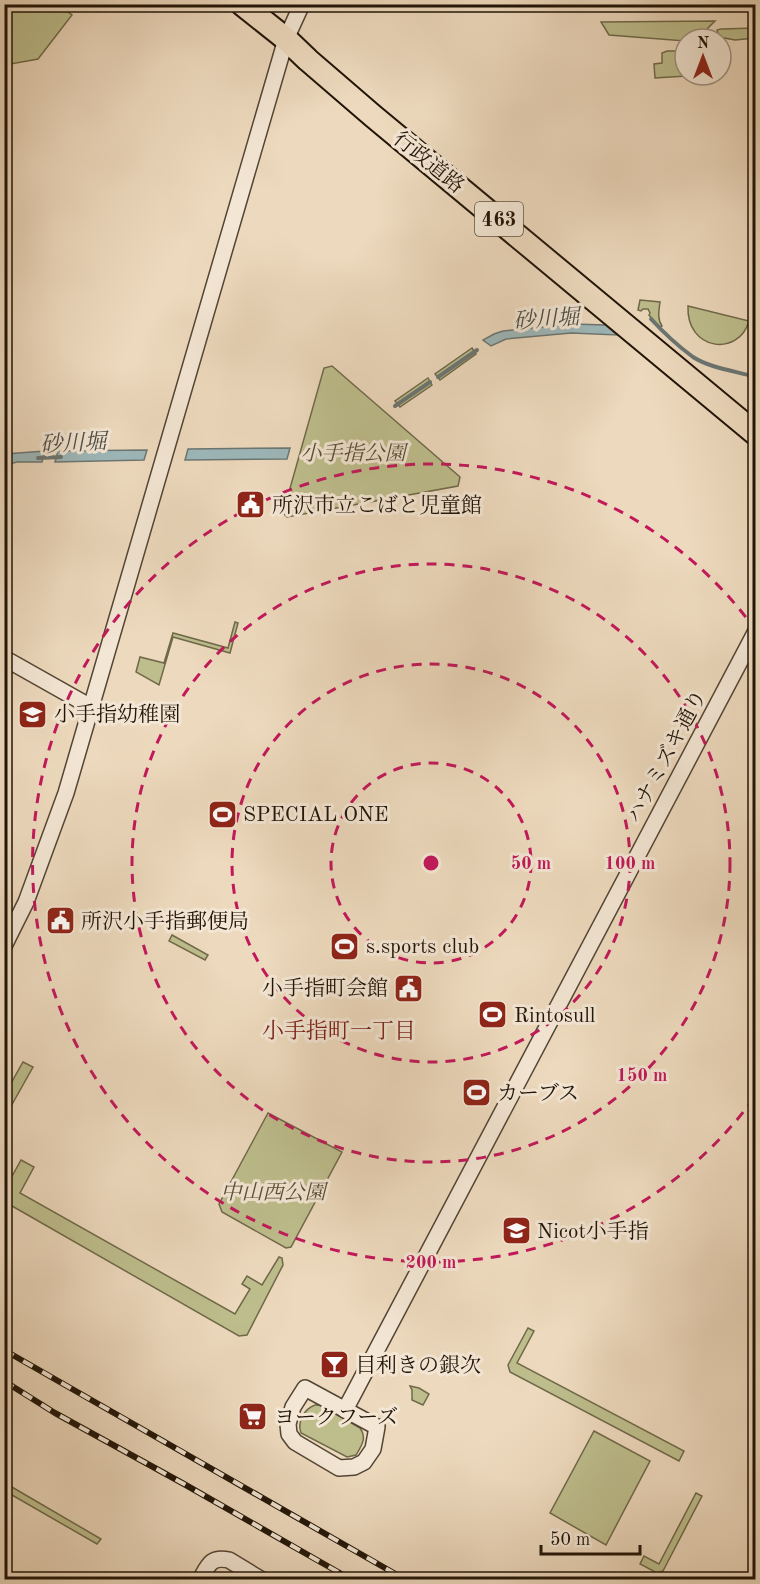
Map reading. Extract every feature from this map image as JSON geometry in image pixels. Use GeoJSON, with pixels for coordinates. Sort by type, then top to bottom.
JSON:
{"type":"FeatureCollection","features":[{"type":"Feature","properties":{"kind":"highway","name":"行政道路"},"geometry":{"type":"LineString","coordinates":[[242,4],[286,39],[373,116],[756,434]]}},
{"type":"Feature","properties":{"kind":"street"},"geometry":{"type":"LineString","coordinates":[[4,946],[26,902],[66,793],[286,39],[302,4]]}},
{"type":"Feature","properties":{"kind":"street","name":"ハナミズキ通り"},"geometry":{"type":"LineString","coordinates":[[345,1410],[756,631]]}},
{"type":"Feature","properties":{"kind":"street"},"geometry":{"type":"LineString","coordinates":[[4,658],[91,706]]}},
{"type":"Feature","properties":{"kind":"street"},"geometry":{"type":"LineString","coordinates":[[305,1388],[345,1410],[377,1427],[373,1449],[364,1462],[354,1467],[339,1468],[295,1442],[289,1434],[288,1424],[293,1407],[305,1388]]}},
{"type":"Feature","properties":{"kind":"street"},"geometry":{"type":"LineString","coordinates":[[200,1580],[213,1560],[223,1559],[229,1560],[262,1580]]}},
{"type":"Feature","properties":{"kind":"green space"},"geometry":{"type":"Polygon","coordinates":[[[9,4],[59,5],[72,15],[38,59],[11,64],[5,35],[5,6],[9,4]]]}},
{"type":"Feature","properties":{"kind":"green space"},"geometry":{"type":"Polygon","coordinates":[[[715,21],[709,27],[673,27],[673,40],[609,35],[601,22],[715,21]]]}},
{"type":"Feature","properties":{"kind":"green space"},"geometry":{"type":"Polygon","coordinates":[[[755,28],[755,38],[733,40],[733,29],[755,28]]]}},
{"type":"Feature","properties":{"kind":"green space"},"geometry":{"type":"Polygon","coordinates":[[[673,51],[673,77],[655,78],[654,64],[662,63],[662,53],[673,51]]]}},
{"type":"Feature","properties":{"kind":"green space"},"geometry":{"type":"Polygon","coordinates":[[[640,300],[660,302],[659,317],[662,326],[660,327],[649,315],[648,309],[638,310],[640,300]]]}},
{"type":"Feature","properties":{"kind":"green space"},"geometry":{"type":"Polygon","coordinates":[[[688,306],[749,321],[743,333],[735,340],[725,344],[714,344],[704,340],[695,332],[690,321],[688,306]]]}},
{"type":"Feature","properties":{"kind":"green space"},"geometry":{"type":"Polygon","coordinates":[[[472,348],[476,354],[440,380],[435,374],[472,348]]]}},
{"type":"Feature","properties":{"kind":"green space","name":"小手指公園"},"geometry":{"type":"Polygon","coordinates":[[[332,366],[460,477],[458,486],[287,517],[283,513],[324,368],[332,366]]]}},
{"type":"Feature","properties":{"kind":"green space"},"geometry":{"type":"Polygon","coordinates":[[[428,378],[432,385],[400,407],[395,401],[428,378]]]}},
{"type":"Feature","properties":{"kind":"green space"},"geometry":{"type":"Polygon","coordinates":[[[235,622],[238,623],[230,653],[173,637],[159,685],[136,672],[140,657],[164,663],[173,633],[228,648],[235,622]]]}},
{"type":"Feature","properties":{"kind":"green space"},"geometry":{"type":"Polygon","coordinates":[[[172,935],[208,955],[205,960],[169,941],[172,935]]]}},
{"type":"Feature","properties":{"kind":"green space"},"geometry":{"type":"Polygon","coordinates":[[[23,1062],[33,1067],[5,1117],[5,1094],[23,1062]]]}},
{"type":"Feature","properties":{"kind":"green space","name":"中山西公園"},"geometry":{"type":"Polygon","coordinates":[[[268,1113],[342,1152],[291,1247],[286,1248],[222,1212],[219,1204],[268,1113]]]}},
{"type":"Feature","properties":{"kind":"green space"},"geometry":{"type":"Polygon","coordinates":[[[21,1160],[34,1167],[20,1193],[235,1314],[250,1289],[242,1284],[247,1276],[262,1285],[279,1257],[282,1258],[283,1265],[247,1335],[239,1336],[5,1202],[5,1189],[21,1160]]]}},
{"type":"Feature","properties":{"kind":"green space"},"geometry":{"type":"Polygon","coordinates":[[[528,1328],[534,1331],[517,1363],[684,1451],[679,1461],[510,1372],[508,1365],[528,1328]]]}},
{"type":"Feature","properties":{"kind":"green space"},"geometry":{"type":"Polygon","coordinates":[[[410,1386],[429,1394],[423,1405],[412,1400],[410,1386]]]}},
{"type":"Feature","properties":{"kind":"green space"},"geometry":{"type":"Polygon","coordinates":[[[315,1405],[321,1405],[360,1428],[363,1438],[362,1445],[356,1455],[347,1457],[301,1433],[302,1416],[315,1405]]]}},
{"type":"Feature","properties":{"kind":"green space"},"geometry":{"type":"Polygon","coordinates":[[[594,1431],[650,1461],[606,1545],[550,1513],[594,1431]]]}},
{"type":"Feature","properties":{"kind":"green space"},"geometry":{"type":"Polygon","coordinates":[[[5,1483],[101,1539],[97,1544],[5,1491],[5,1483]]]}},
{"type":"Feature","properties":{"kind":"green space"},"geometry":{"type":"Polygon","coordinates":[[[696,1493],[702,1496],[663,1571],[657,1573],[640,1564],[644,1556],[659,1564],[696,1493]]]}},
{"type":"Feature","properties":{"kind":"water"},"geometry":{"type":"Polygon","coordinates":[[[572,324],[606,325],[617,335],[571,333],[506,339],[491,346],[483,340],[503,331],[572,324]]]}},
{"type":"Feature","properties":{"kind":"water"},"geometry":{"type":"Polygon","coordinates":[[[290,448],[287,459],[185,460],[188,449],[290,448]]]}},
{"type":"Feature","properties":{"kind":"water"},"geometry":{"type":"Polygon","coordinates":[[[147,450],[144,460],[55,462],[58,451],[147,450]]]}},
{"type":"Feature","properties":{"kind":"water"},"geometry":{"type":"Polygon","coordinates":[[[45,451],[42,462],[17,462],[5,465],[5,454],[45,451]]]}},
{"type":"Feature","properties":{"kind":"waterway","name":"砂川堀"},"geometry":{"type":"LineString","coordinates":[[651,319],[676,344],[700,361],[756,377]]}},
{"type":"Feature","properties":{"kind":"waterway","name":"砂川堀"},"geometry":{"type":"LineString","coordinates":[[438,377],[477,350]]}},
{"type":"Feature","properties":{"kind":"waterway","name":"砂川堀"},"geometry":{"type":"LineString","coordinates":[[395,406],[430,382]]}},
{"type":"Feature","properties":{"kind":"waterway","name":"砂川堀"},"geometry":{"type":"LineString","coordinates":[[38,458],[61,457]]}},
{"type":"Feature","properties":{"kind":"railway"},"geometry":{"type":"LineString","coordinates":[[4,1350],[406,1580]]}},
{"type":"Feature","properties":{"kind":"railway"},"geometry":{"type":"LineString","coordinates":[[4,1381],[55,1413],[352,1580]]}},
{"type":"Feature","properties":{"kind":"place","name":"所沢市立こばと児童館"},"geometry":{"type":"Point","coordinates":[251,505]}},
{"type":"Feature","properties":{"kind":"place","name":"小手指幼稚園"},"geometry":{"type":"Point","coordinates":[33,714]}},
{"type":"Feature","properties":{"kind":"place","name":"SPECIAL ONE"},"geometry":{"type":"Point","coordinates":[222,814]}},
{"type":"Feature","properties":{"kind":"place","name":"所沢小手指郵便局"},"geometry":{"type":"Point","coordinates":[60,921]}},
{"type":"Feature","properties":{"kind":"place","name":"s.sports club"},"geometry":{"type":"Point","coordinates":[345,946]}},
{"type":"Feature","properties":{"kind":"place","name":"小手指町会館"},"geometry":{"type":"Point","coordinates":[409,988]}},
{"type":"Feature","properties":{"kind":"place","name":"Rintosull"},"geometry":{"type":"Point","coordinates":[493,1015]}},
{"type":"Feature","properties":{"kind":"place","name":"カーブス"},"geometry":{"type":"Point","coordinates":[476,1093]}},
{"type":"Feature","properties":{"kind":"place","name":"Nicot小手指"},"geometry":{"type":"Point","coordinates":[516,1231]}},
{"type":"Feature","properties":{"kind":"place","name":"目利きの銀次"},"geometry":{"type":"Point","coordinates":[334,1365]}},
{"type":"Feature","properties":{"kind":"place","name":"ヨークフーズ"},"geometry":{"type":"Point","coordinates":[253,1417]}},
{"type":"Feature","properties":{"kind":"district","name":"小手指町一丁目"},"geometry":{"type":"Point","coordinates":[339,1030]}}]}
